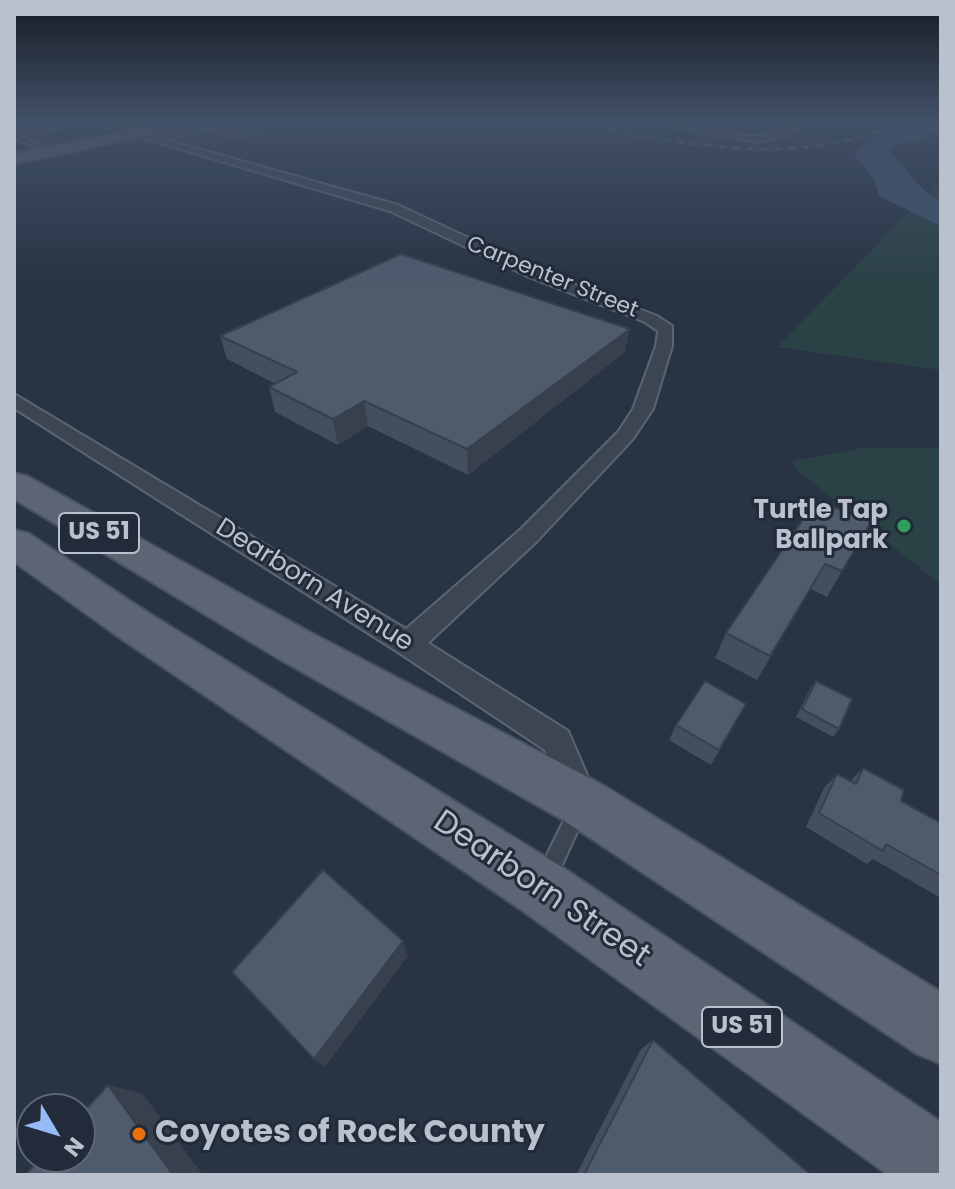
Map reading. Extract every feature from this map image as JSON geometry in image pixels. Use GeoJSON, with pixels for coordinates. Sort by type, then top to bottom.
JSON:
{"type":"FeatureCollection","features":[{"type":"Feature","properties":{"kind":"main road","name":"US 51"},"geometry":{"type":"LineString","coordinates":[[14,484],[184,583],[582,802],[941,1030]]}},
{"type":"Feature","properties":{"kind":"main road","name":"Dearborn Street"},"geometry":{"type":"LineString","coordinates":[[14,543],[132,624],[541,888],[941,1167]]}},
{"type":"Feature","properties":{"kind":"street","name":"Carpenter Street"},"geometry":{"type":"LineString","coordinates":[[280,175],[394,208],[534,274],[651,319],[666,329],[664,346],[643,409],[625,436],[528,536],[408,644]]}},
{"type":"Feature","properties":{"kind":"street","name":"Dearborn Avenue"},"geometry":{"type":"LineString","coordinates":[[14,400],[408,644],[557,741],[582,802]]}},
{"type":"Feature","properties":{"kind":"lane"},"geometry":{"type":"LineString","coordinates":[[541,888],[582,802]]}},
{"type":"Feature","properties":{"kind":"green space"},"geometry":{"type":"Polygon","coordinates":[[[934,186],[941,187],[941,370],[777,347],[934,186]]]}},
{"type":"Feature","properties":{"kind":"green space","name":"Turtle Tap Ballpark"},"geometry":{"type":"Polygon","coordinates":[[[862,448],[941,448],[941,585],[793,467],[793,461],[862,448]]]}},
{"type":"Feature","properties":{"kind":"water"},"geometry":{"type":"Polygon","coordinates":[[[871,175],[911,175],[941,201],[941,226],[879,196],[871,175]]]}},
{"type":"Feature","properties":{"kind":"building"},"geometry":{"type":"Polygon","coordinates":[[[401,254],[630,329],[467,449],[364,401],[333,419],[269,387],[297,372],[220,336],[401,254]]]}},
{"type":"Feature","properties":{"kind":"building"},"geometry":{"type":"Polygon","coordinates":[[[816,500],[871,522],[842,571],[825,564],[770,656],[726,633],[816,500]]]}},
{"type":"Feature","properties":{"kind":"building"},"geometry":{"type":"Polygon","coordinates":[[[705,681],[746,704],[719,750],[676,725],[705,681]]]}},
{"type":"Feature","properties":{"kind":"building"},"geometry":{"type":"Polygon","coordinates":[[[816,681],[852,699],[839,729],[802,709],[816,681]]]}},
{"type":"Feature","properties":{"kind":"building"},"geometry":{"type":"Polygon","coordinates":[[[863,768],[904,790],[901,801],[941,823],[941,875],[886,844],[883,851],[819,813],[837,774],[856,784],[863,768]]]}},
{"type":"Feature","properties":{"kind":"building"},"geometry":{"type":"Polygon","coordinates":[[[323,870],[403,941],[314,1059],[232,972],[323,870]]]}},
{"type":"Feature","properties":{"kind":"building"},"geometry":{"type":"Polygon","coordinates":[[[653,1040],[811,1175],[584,1175],[653,1040]]]}},
{"type":"Feature","properties":{"kind":"building"},"geometry":{"type":"Polygon","coordinates":[[[108,1085],[173,1175],[25,1175],[96,1173],[96,1098],[108,1085]]]}},
{"type":"Feature","properties":{"kind":"place","name":"Turtle Tap Ballpark"},"geometry":{"type":"Point","coordinates":[904,526]}},
{"type":"Feature","properties":{"kind":"place","name":"Coyotes of Rock County"},"geometry":{"type":"Point","coordinates":[139,1134]}}]}
